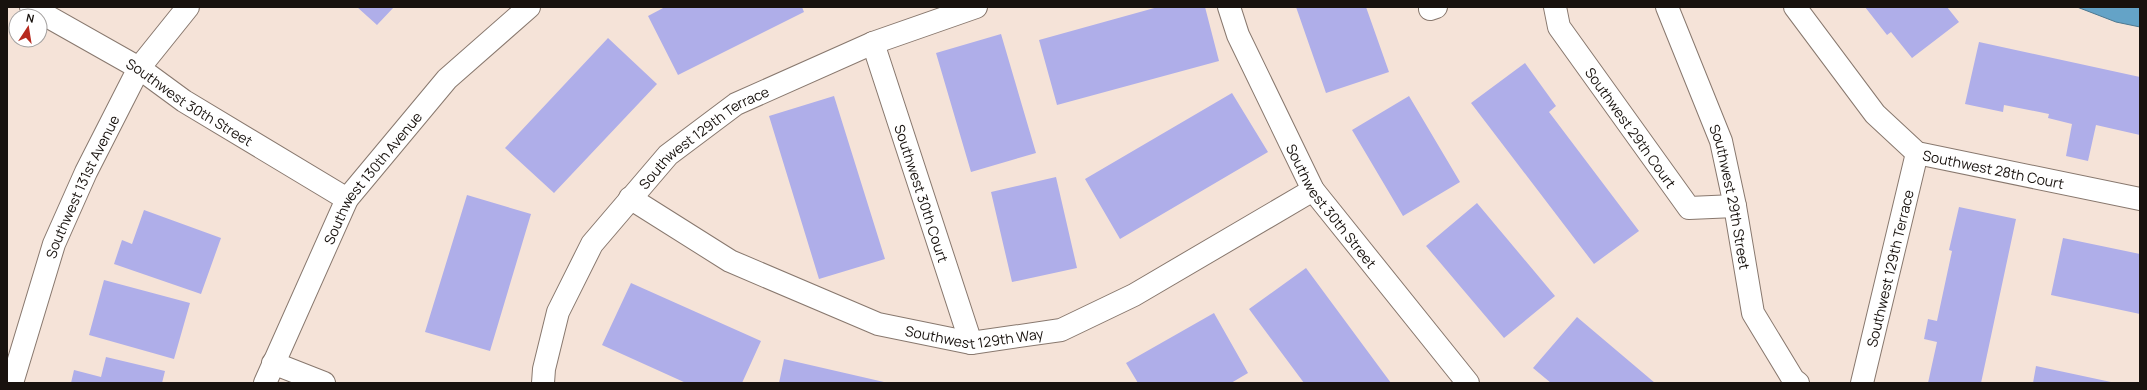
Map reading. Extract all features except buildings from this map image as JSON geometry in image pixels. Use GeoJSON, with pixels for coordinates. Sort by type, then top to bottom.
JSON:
{"type":"FeatureCollection","features":[{"type":"Feature","properties":{"kind":"street","name":"Southwest 30th Street"},"geometry":{"type":"LineString","coordinates":[[31,7],[139,68],[184,101],[347,199]]}},
{"type":"Feature","properties":{"kind":"street","name":"Southwest 131st Avenue"},"geometry":{"type":"LineString","coordinates":[[12,383],[54,244],[86,172],[139,68],[188,7]]}},
{"type":"Feature","properties":{"kind":"street","name":"Southwest 130th Avenue"},"geometry":{"type":"LineString","coordinates":[[266,383],[273,363],[347,199],[447,79],[528,7]]}},
{"type":"Feature","properties":{"kind":"street","name":"Southwest 129th Terrace"},"geometry":{"type":"LineString","coordinates":[[543,383],[544,370],[558,312],[592,244],[668,155],[736,104],[873,43],[976,7]]}},
{"type":"Feature","properties":{"kind":"street","name":"Southwest 30th Street"},"geometry":{"type":"LineString","coordinates":[[1229,7],[1238,36],[1313,190],[1468,383]]}},
{"type":"Feature","properties":{"kind":"street","name":"Southwest 29th Court"},"geometry":{"type":"LineString","coordinates":[[1555,7],[1559,27],[1689,208],[1735,206]]}},
{"type":"Feature","properties":{"kind":"street","name":"Southwest 29th Street"},"geometry":{"type":"LineString","coordinates":[[1667,7],[1721,141],[1735,206],[1753,312],[1793,378],[1798,383]]}},
{"type":"Feature","properties":{"kind":"street","name":"Southwest 28th Court"},"geometry":{"type":"LineString","coordinates":[[1795,7],[1875,114],[1917,153],[2140,199]]}},
{"type":"Feature","properties":{"kind":"street","name":"Southwest 30th Court"},"geometry":{"type":"LineString","coordinates":[[873,43],[971,343]]}},
{"type":"Feature","properties":{"kind":"street","name":"Southwest 129th Terrace"},"geometry":{"type":"LineString","coordinates":[[1862,383],[1917,153]]}},
{"type":"Feature","properties":{"kind":"street","name":"Southwest 129th Way"},"geometry":{"type":"LineString","coordinates":[[630,198],[730,261],[871,321],[971,343],[1060,330],[1134,295],[1313,190]]}},
{"type":"Feature","properties":{"kind":"street"},"geometry":{"type":"LineString","coordinates":[[273,363],[324,383]]}},
{"type":"Feature","properties":{"kind":"water"},"geometry":{"type":"Polygon","coordinates":[[[2077,7],[2140,7],[2140,27],[2116,22],[2077,7]]]}}]}
